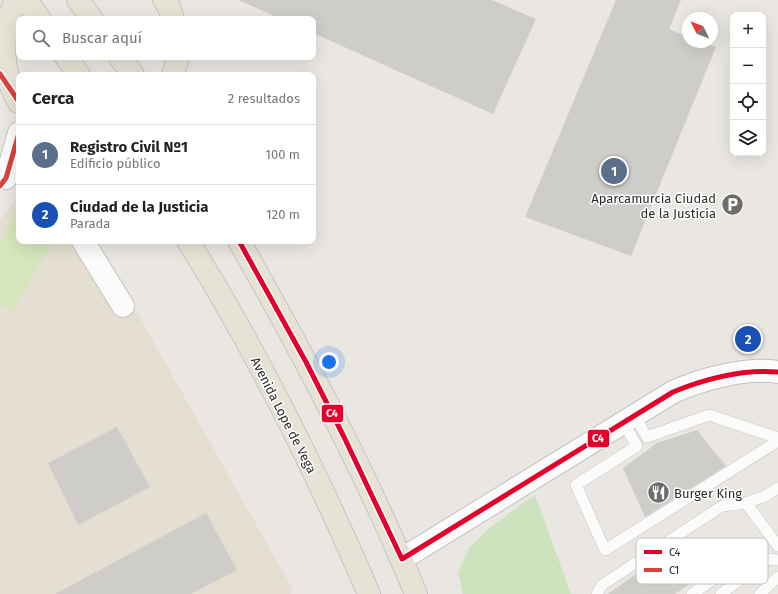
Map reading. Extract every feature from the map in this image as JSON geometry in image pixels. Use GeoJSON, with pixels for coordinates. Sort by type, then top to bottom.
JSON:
{"type":"FeatureCollection","features":[{"type":"Feature","properties":{"kind":"main road"},"geometry":{"type":"LineString","coordinates":[[16,0],[8,12],[2,35],[1,58],[3,77],[16,98]]}},
{"type":"Feature","properties":{"kind":"main road"},"geometry":{"type":"LineString","coordinates":[[26,0],[38,16]]}},
{"type":"Feature","properties":{"kind":"main road"},"geometry":{"type":"LineString","coordinates":[[78,0],[90,16]]}},
{"type":"Feature","properties":{"kind":"main road"},"geometry":{"type":"LineString","coordinates":[[164,0],[168,5],[172,16]]}},
{"type":"Feature","properties":{"kind":"main road"},"geometry":{"type":"LineString","coordinates":[[68,60],[77,72]]}},
{"type":"Feature","properties":{"kind":"main road"},"geometry":{"type":"LineString","coordinates":[[122,60],[131,72]]}},
{"type":"Feature","properties":{"kind":"main road"},"geometry":{"type":"LineString","coordinates":[[175,72],[177,60]]}},
{"type":"Feature","properties":{"kind":"main road","name":"Avenida Lope de Vega"},"geometry":{"type":"LineString","coordinates":[[190,244],[269,383],[306,457],[369,594]]}},
{"type":"Feature","properties":{"kind":"main road"},"geometry":{"type":"LineString","coordinates":[[241,244],[306,362],[344,437],[402,559],[416,594]]}},
{"type":"Feature","properties":{"kind":"street"},"geometry":{"type":"LineString","coordinates":[[8,177],[16,144]]}},
{"type":"Feature","properties":{"kind":"street"},"geometry":{"type":"LineString","coordinates":[[85,244],[123,306]]}},
{"type":"Feature","properties":{"kind":"street"},"geometry":{"type":"LineString","coordinates":[[402,559],[673,392],[700,382],[731,374],[752,370],[778,372]]}},
{"type":"Feature","properties":{"kind":"lane"},"geometry":{"type":"LineString","coordinates":[[628,419],[647,437],[709,415],[778,438]]}},
{"type":"Feature","properties":{"kind":"lane"},"geometry":{"type":"LineString","coordinates":[[628,419],[637,446],[576,485],[605,550],[778,441]]}},
{"type":"Feature","properties":{"kind":"lane"},"geometry":{"type":"LineString","coordinates":[[673,538],[722,506],[746,503],[765,496],[778,488]]}},
{"type":"Feature","properties":{"kind":"lane"},"geometry":{"type":"LineString","coordinates":[[746,503],[778,546]]}},
{"type":"Feature","properties":{"kind":"lane"},"geometry":{"type":"LineString","coordinates":[[768,559],[778,560]]}},
{"type":"Feature","properties":{"kind":"lane"},"geometry":{"type":"LineString","coordinates":[[597,594],[602,585],[636,563]]}},
{"type":"Feature","properties":{"kind":"lane"},"geometry":{"type":"LineString","coordinates":[[760,594],[778,577]]}},
{"type":"Feature","properties":{"kind":"lane"},"geometry":{"type":"LineString","coordinates":[[692,594],[706,584]]}},
{"type":"Feature","properties":{"kind":"lane"},"geometry":{"type":"LineString","coordinates":[[721,594],[735,584]]}},
{"type":"Feature","properties":{"kind":"shaded area"},"geometry":{"type":"Polygon","coordinates":[[[16,199],[16,244],[70,244],[116,314],[129,298],[293,590],[290,594],[0,594],[0,220],[16,199]]]}},
{"type":"Feature","properties":{"kind":"green space"},"geometry":{"type":"Polygon","coordinates":[[[16,213],[16,244],[51,244],[12,312],[0,305],[0,241],[16,213]]]}},
{"type":"Feature","properties":{"kind":"green space"},"geometry":{"type":"Polygon","coordinates":[[[535,495],[571,594],[463,594],[458,573],[469,548],[489,528],[535,495]]]}},
{"type":"Feature","properties":{"kind":"building"},"geometry":{"type":"Polygon","coordinates":[[[238,0],[492,0],[536,19],[493,114],[316,34],[316,16],[274,16],[238,0]]]}},
{"type":"Feature","properties":{"kind":"building"},"geometry":{"type":"Polygon","coordinates":[[[616,0],[681,0],[669,29],[682,34],[682,48],[716,48],[631,256],[525,217],[616,0]]]}},
{"type":"Feature","properties":{"kind":"building"},"geometry":{"type":"Polygon","coordinates":[[[117,427],[150,487],[78,525],[48,463],[117,427]]]}},
{"type":"Feature","properties":{"kind":"building","name":"Burger King"},"geometry":{"type":"Polygon","coordinates":[[[697,430],[726,466],[645,517],[623,468],[657,443],[697,430]]]}},
{"type":"Feature","properties":{"kind":"building"},"geometry":{"type":"Polygon","coordinates":[[[206,513],[237,570],[191,594],[55,594],[206,513]]]}},
{"type":"Feature","properties":{"kind":"building"},"geometry":{"type":"Polygon","coordinates":[[[636,574],[636,584],[690,584],[675,594],[608,594],[636,574]]]}},
{"type":"Feature","properties":{"kind":"transit line","name":"C1"},"geometry":{"type":"LineString","coordinates":[[0,74],[16,98]]}},
{"type":"Feature","properties":{"kind":"transit line","name":"C1"},"geometry":{"type":"LineString","coordinates":[[0,186],[6,178],[16,143]]}},
{"type":"Feature","properties":{"kind":"transit line","name":"C4"},"geometry":{"type":"LineString","coordinates":[[241,244],[306,362],[344,437],[402,559],[673,392],[711,379],[737,373],[764,371],[778,372]]}},
{"type":"Feature","properties":{"kind":"place","name":"Registro Civil Nº1"},"geometry":{"type":"Point","coordinates":[614,171]}},
{"type":"Feature","properties":{"kind":"place","name":"Aparcamurcia Ciudad de la Justicia"},"geometry":{"type":"Point","coordinates":[732,205]}},
{"type":"Feature","properties":{"kind":"place","name":"Ciudad de la Justicia"},"geometry":{"type":"Point","coordinates":[748,339]}},
{"type":"Feature","properties":{"kind":"place","name":"Burger King"},"geometry":{"type":"Point","coordinates":[659,493]}}]}
